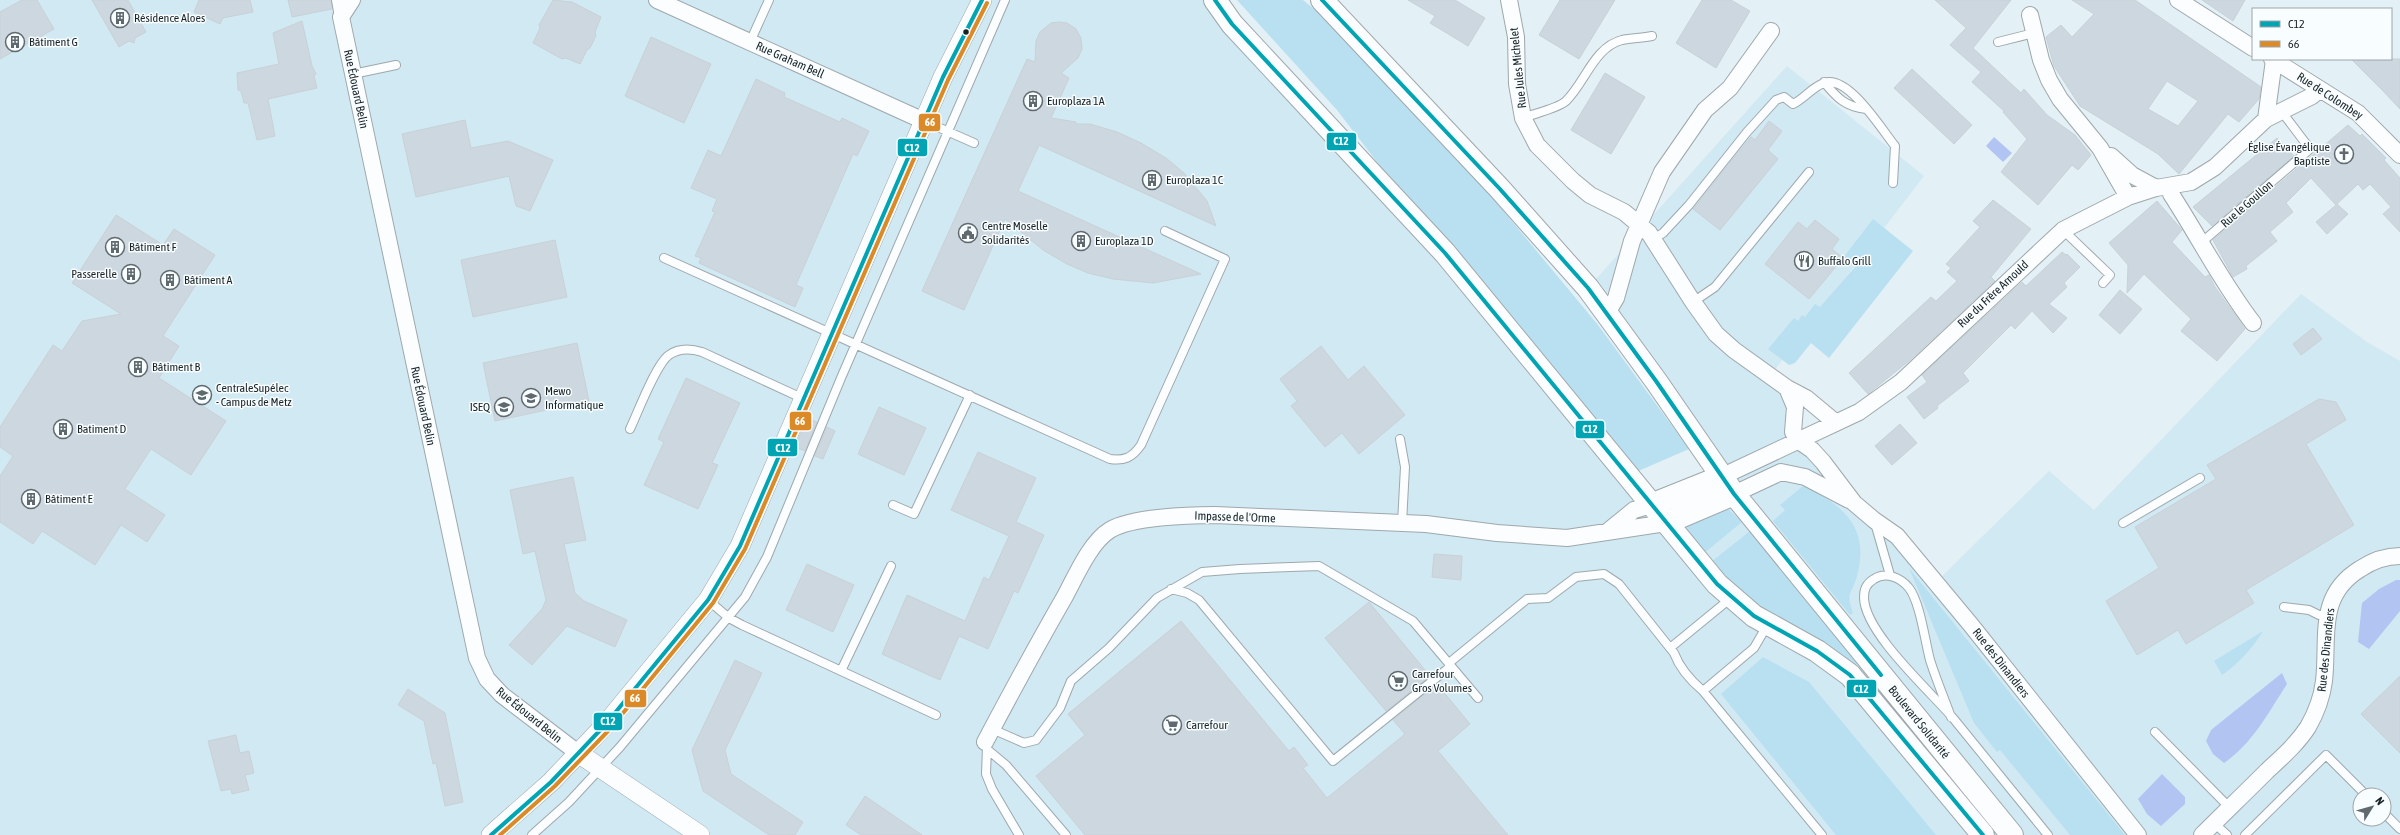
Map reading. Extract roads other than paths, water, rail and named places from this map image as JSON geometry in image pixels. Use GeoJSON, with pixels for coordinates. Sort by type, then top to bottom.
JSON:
{"type":"FeatureCollection","features":[{"type":"Feature","properties":{"kind":"main road","name":"Boulevard Solidarité"},"geometry":{"type":"LineString","coordinates":[[1215,0],[1232,24],[1446,253],[1651,505],[1731,598],[1754,616],[1817,651],[1850,675],[1983,835]]}},
{"type":"Feature","properties":{"kind":"main road","name":"Boulevard Solidarité"},"geometry":{"type":"LineString","coordinates":[[1322,0],[1499,188],[1588,288],[1734,494],[2012,835]]}},
{"type":"Feature","properties":{"kind":"main road"},"geometry":{"type":"LineString","coordinates":[[1651,505],[1721,477]]}},
{"type":"Feature","properties":{"kind":"main road"},"geometry":{"type":"LineString","coordinates":[[1666,523],[1734,494]]}},
{"type":"Feature","properties":{"kind":"street","name":"Rue Édouard Belin"},"geometry":{"type":"LineString","coordinates":[[338,0],[477,658],[487,679],[502,695],[578,753]]}},
{"type":"Feature","properties":{"kind":"street"},"geometry":{"type":"LineString","coordinates":[[341,16],[352,0]]}},
{"type":"Feature","properties":{"kind":"street","name":"Rue Graham Bell"},"geometry":{"type":"LineString","coordinates":[[657,0],[924,121]]}},
{"type":"Feature","properties":{"kind":"street"},"geometry":{"type":"LineString","coordinates":[[943,77],[968,0]]}},
{"type":"Feature","properties":{"kind":"street"},"geometry":{"type":"LineString","coordinates":[[491,835],[551,782],[605,725],[708,600],[740,546],[943,77],[982,0]]}},
{"type":"Feature","properties":{"kind":"street","name":"Rue Jules Michelet"},"geometry":{"type":"LineString","coordinates":[[1509,0],[1516,37],[1517,84],[1523,118],[1537,145],[1590,195],[1624,212],[1653,238],[1693,302],[1716,334],[1734,350],[1787,388],[1806,398],[1836,423]]}},
{"type":"Feature","properties":{"kind":"street"},"geometry":{"type":"LineString","coordinates":[[2178,0],[2252,47]]}},
{"type":"Feature","properties":{"kind":"street"},"geometry":{"type":"LineString","coordinates":[[2030,15],[2041,60],[2060,98],[2100,148],[2128,197]]}},
{"type":"Feature","properties":{"kind":"street"},"geometry":{"type":"LineString","coordinates":[[1607,313],[1616,298],[1632,241],[1640,226],[1662,172],[1685,136],[1705,110],[1730,88],[1771,31]]}},
{"type":"Feature","properties":{"kind":"street"},"geometry":{"type":"LineString","coordinates":[[2266,119],[2273,60]]}},
{"type":"Feature","properties":{"kind":"street","name":"Rue de Colombey"},"geometry":{"type":"LineString","coordinates":[[2273,60],[2358,112],[2400,155]]}},
{"type":"Feature","properties":{"kind":"street","name":"Rue du Frère Arnould"},"geometry":{"type":"LineString","coordinates":[[1721,477],[1859,412],[1901,382],[2063,230],[2128,197],[2163,187],[2191,182],[2215,167],[2266,119],[2312,96],[2320,88]]}},
{"type":"Feature","properties":{"kind":"street"},"geometry":{"type":"LineString","coordinates":[[2100,148],[2132,175],[2163,187],[2171,194],[2202,242],[2233,297],[2253,324]]}},
{"type":"Feature","properties":{"kind":"street"},"geometry":{"type":"LineString","coordinates":[[1787,388],[1794,407],[1793,432],[1798,441]]}},
{"type":"Feature","properties":{"kind":"street","name":"Rue des Dinandiers"},"geometry":{"type":"LineString","coordinates":[[1798,441],[1812,450],[1854,502],[1874,520],[1897,536],[1971,625],[2138,835]]}},
{"type":"Feature","properties":{"kind":"street","name":"Rue des Dinandiers"},"geometry":{"type":"LineString","coordinates":[[1734,494],[1781,472],[1805,477],[1854,502]]}},
{"type":"Feature","properties":{"kind":"street"},"geometry":{"type":"LineString","coordinates":[[1607,532],[1634,510],[1651,505]]}},
{"type":"Feature","properties":{"kind":"street","name":"Impasse de l'Orme"},"geometry":{"type":"LineString","coordinates":[[988,740],[1089,553],[1109,530],[1182,515],[1402,523],[1567,538],[1666,523]]}},
{"type":"Feature","properties":{"kind":"street","name":"Rue des Dinandiers"},"geometry":{"type":"LineString","coordinates":[[2202,835],[2295,744],[2303,735],[2318,709],[2324,682],[2327,615],[2336,592],[2354,573],[2379,559],[2400,556]]}},
{"type":"Feature","properties":{"kind":"street"},"geometry":{"type":"LineString","coordinates":[[578,753],[700,835]]}},
{"type":"Feature","properties":{"kind":"lane"},"geometry":{"type":"LineString","coordinates":[[750,42],[769,0]]}},
{"type":"Feature","properties":{"kind":"lane"},"geometry":{"type":"LineString","coordinates":[[532,835],[569,802],[600,769],[729,618],[745,597],[767,557],[856,345],[1005,0]]}},
{"type":"Feature","properties":{"kind":"lane"},"geometry":{"type":"LineString","coordinates":[[1998,42],[2034,33]]}},
{"type":"Feature","properties":{"kind":"lane"},"geometry":{"type":"LineString","coordinates":[[1523,118],[1565,102],[1583,81],[1594,60],[1607,48],[1620,40],[1652,36]]}},
{"type":"Feature","properties":{"kind":"lane"},"geometry":{"type":"LineString","coordinates":[[353,74],[396,65]]}},
{"type":"Feature","properties":{"kind":"lane"},"geometry":{"type":"LineString","coordinates":[[1824,82],[1844,103],[1853,108],[1866,109]]}},
{"type":"Feature","properties":{"kind":"lane"},"geometry":{"type":"LineString","coordinates":[[1653,238],[1663,233],[1689,205],[1747,132],[1776,100],[1784,98],[1793,104],[1824,82],[1834,82],[1856,95],[1895,146],[1893,183]]}},
{"type":"Feature","properties":{"kind":"lane","name":"Rue le Goullon"},"geometry":{"type":"LineString","coordinates":[[2202,242],[2310,148],[2282,112]]}},
{"type":"Feature","properties":{"kind":"lane"},"geometry":{"type":"LineString","coordinates":[[924,121],[974,143]]}},
{"type":"Feature","properties":{"kind":"lane"},"geometry":{"type":"LineString","coordinates":[[1693,302],[1715,287],[1809,172]]}},
{"type":"Feature","properties":{"kind":"lane"},"geometry":{"type":"LineString","coordinates":[[664,258],[1110,459],[1120,461],[1129,458],[1141,445],[1225,259],[1165,230]]}},
{"type":"Feature","properties":{"kind":"lane"},"geometry":{"type":"LineString","coordinates":[[2063,230],[2110,276],[2103,283]]}},
{"type":"Feature","properties":{"kind":"lane"},"geometry":{"type":"LineString","coordinates":[[630,429],[660,365],[669,354],[681,350],[692,349],[702,352],[804,399]]}},
{"type":"Feature","properties":{"kind":"lane"},"geometry":{"type":"LineString","coordinates":[[893,504],[914,514],[970,395]]}},
{"type":"Feature","properties":{"kind":"lane"},"geometry":{"type":"LineString","coordinates":[[1400,439],[1405,467],[1402,523]]}},
{"type":"Feature","properties":{"kind":"lane"},"geometry":{"type":"LineString","coordinates":[[2123,523],[2200,478]]}},
{"type":"Feature","properties":{"kind":"lane"},"geometry":{"type":"LineString","coordinates":[[1874,520],[1890,575]]}},
{"type":"Feature","properties":{"kind":"lane"},"geometry":{"type":"LineString","coordinates":[[841,671],[891,566]]}},
{"type":"Feature","properties":{"kind":"lane"},"geometry":{"type":"LineString","coordinates":[[988,740],[1024,743],[1036,740],[1060,708],[1071,681],[1109,648],[1158,598],[1202,572],[1319,566],[1410,619],[1478,698]]}},
{"type":"Feature","properties":{"kind":"lane"},"geometry":{"type":"LineString","coordinates":[[1171,589],[1187,593],[1200,600],[1333,761],[1527,599],[1548,598],[1576,577],[1604,574],[1619,584],[1670,648],[1679,666],[1701,689],[1822,835]]}},
{"type":"Feature","properties":{"kind":"lane"},"geometry":{"type":"LineString","coordinates":[[1951,716],[1930,660],[1920,617],[1909,589],[1900,579],[1890,575],[1879,576],[1871,581],[1864,589],[1864,606],[1871,622],[1918,682],[1951,716],[2048,835]]}},
{"type":"Feature","properties":{"kind":"lane"},"geometry":{"type":"LineString","coordinates":[[1670,648],[1731,598]]}},
{"type":"Feature","properties":{"kind":"lane"},"geometry":{"type":"LineString","coordinates":[[708,600],[729,618],[936,716]]}},
{"type":"Feature","properties":{"kind":"lane"},"geometry":{"type":"LineString","coordinates":[[2284,608],[2309,610],[2327,615]]}},
{"type":"Feature","properties":{"kind":"lane"},"geometry":{"type":"LineString","coordinates":[[1701,689],[1754,648],[1768,624]]}},
{"type":"Feature","properties":{"kind":"lane"},"geometry":{"type":"LineString","coordinates":[[2155,732],[2230,808]]}},
{"type":"Feature","properties":{"kind":"lane"},"geometry":{"type":"LineString","coordinates":[[988,740],[986,774],[992,789],[1019,835]]}},
{"type":"Feature","properties":{"kind":"lane"},"geometry":{"type":"LineString","coordinates":[[988,740],[1006,766],[1066,835]]}},
{"type":"Feature","properties":{"kind":"lane"},"geometry":{"type":"LineString","coordinates":[[2245,835],[2326,755],[2358,787]]}},
{"type":"Feature","properties":{"kind":"lane"},"geometry":{"type":"LineString","coordinates":[[2392,821],[2400,829]]}},
{"type":"Feature","properties":{"kind":"lane"},"geometry":{"type":"LineString","coordinates":[[2214,823],[2227,835]]}},
{"type":"Feature","properties":{"kind":"place","name":"Résidence Aloes"},"geometry":{"type":"Point","coordinates":[120,18]}},
{"type":"Feature","properties":{"kind":"place","name":"Bâtiment G"},"geometry":{"type":"Point","coordinates":[15,42]}},
{"type":"Feature","properties":{"kind":"place","name":"Europlaza 1A"},"geometry":{"type":"Point","coordinates":[1033,101]}},
{"type":"Feature","properties":{"kind":"place","name":"Église Évangélique Baptiste"},"geometry":{"type":"Point","coordinates":[2344,154]}},
{"type":"Feature","properties":{"kind":"place","name":"Europlaza 1C"},"geometry":{"type":"Point","coordinates":[1152,180]}},
{"type":"Feature","properties":{"kind":"place","name":"Centre Moselle Solidarités"},"geometry":{"type":"Point","coordinates":[968,233]}},
{"type":"Feature","properties":{"kind":"place","name":"Europlaza 1D"},"geometry":{"type":"Point","coordinates":[1081,241]}},
{"type":"Feature","properties":{"kind":"place","name":"Bâtiment F"},"geometry":{"type":"Point","coordinates":[115,247]}},
{"type":"Feature","properties":{"kind":"place","name":"Buffalo Grill"},"geometry":{"type":"Point","coordinates":[1804,261]}},
{"type":"Feature","properties":{"kind":"place","name":"Passerelle"},"geometry":{"type":"Point","coordinates":[131,274]}},
{"type":"Feature","properties":{"kind":"place","name":"Bâtiment A"},"geometry":{"type":"Point","coordinates":[170,280]}},
{"type":"Feature","properties":{"kind":"place","name":"Bâtiment B"},"geometry":{"type":"Point","coordinates":[138,367]}},
{"type":"Feature","properties":{"kind":"place","name":"CentraleSupélec - Campus de Metz"},"geometry":{"type":"Point","coordinates":[202,395]}},
{"type":"Feature","properties":{"kind":"place","name":"Mewo Informatique"},"geometry":{"type":"Point","coordinates":[531,398]}},
{"type":"Feature","properties":{"kind":"place","name":"ISEQ"},"geometry":{"type":"Point","coordinates":[504,407]}},
{"type":"Feature","properties":{"kind":"place","name":"Batiment D"},"geometry":{"type":"Point","coordinates":[63,429]}},
{"type":"Feature","properties":{"kind":"place","name":"Bâtiment E"},"geometry":{"type":"Point","coordinates":[31,499]}},
{"type":"Feature","properties":{"kind":"place","name":"Carrefour Gros Volumes"},"geometry":{"type":"Point","coordinates":[1398,681]}},
{"type":"Feature","properties":{"kind":"place","name":"Carrefour"},"geometry":{"type":"Point","coordinates":[1172,725]}}]}
